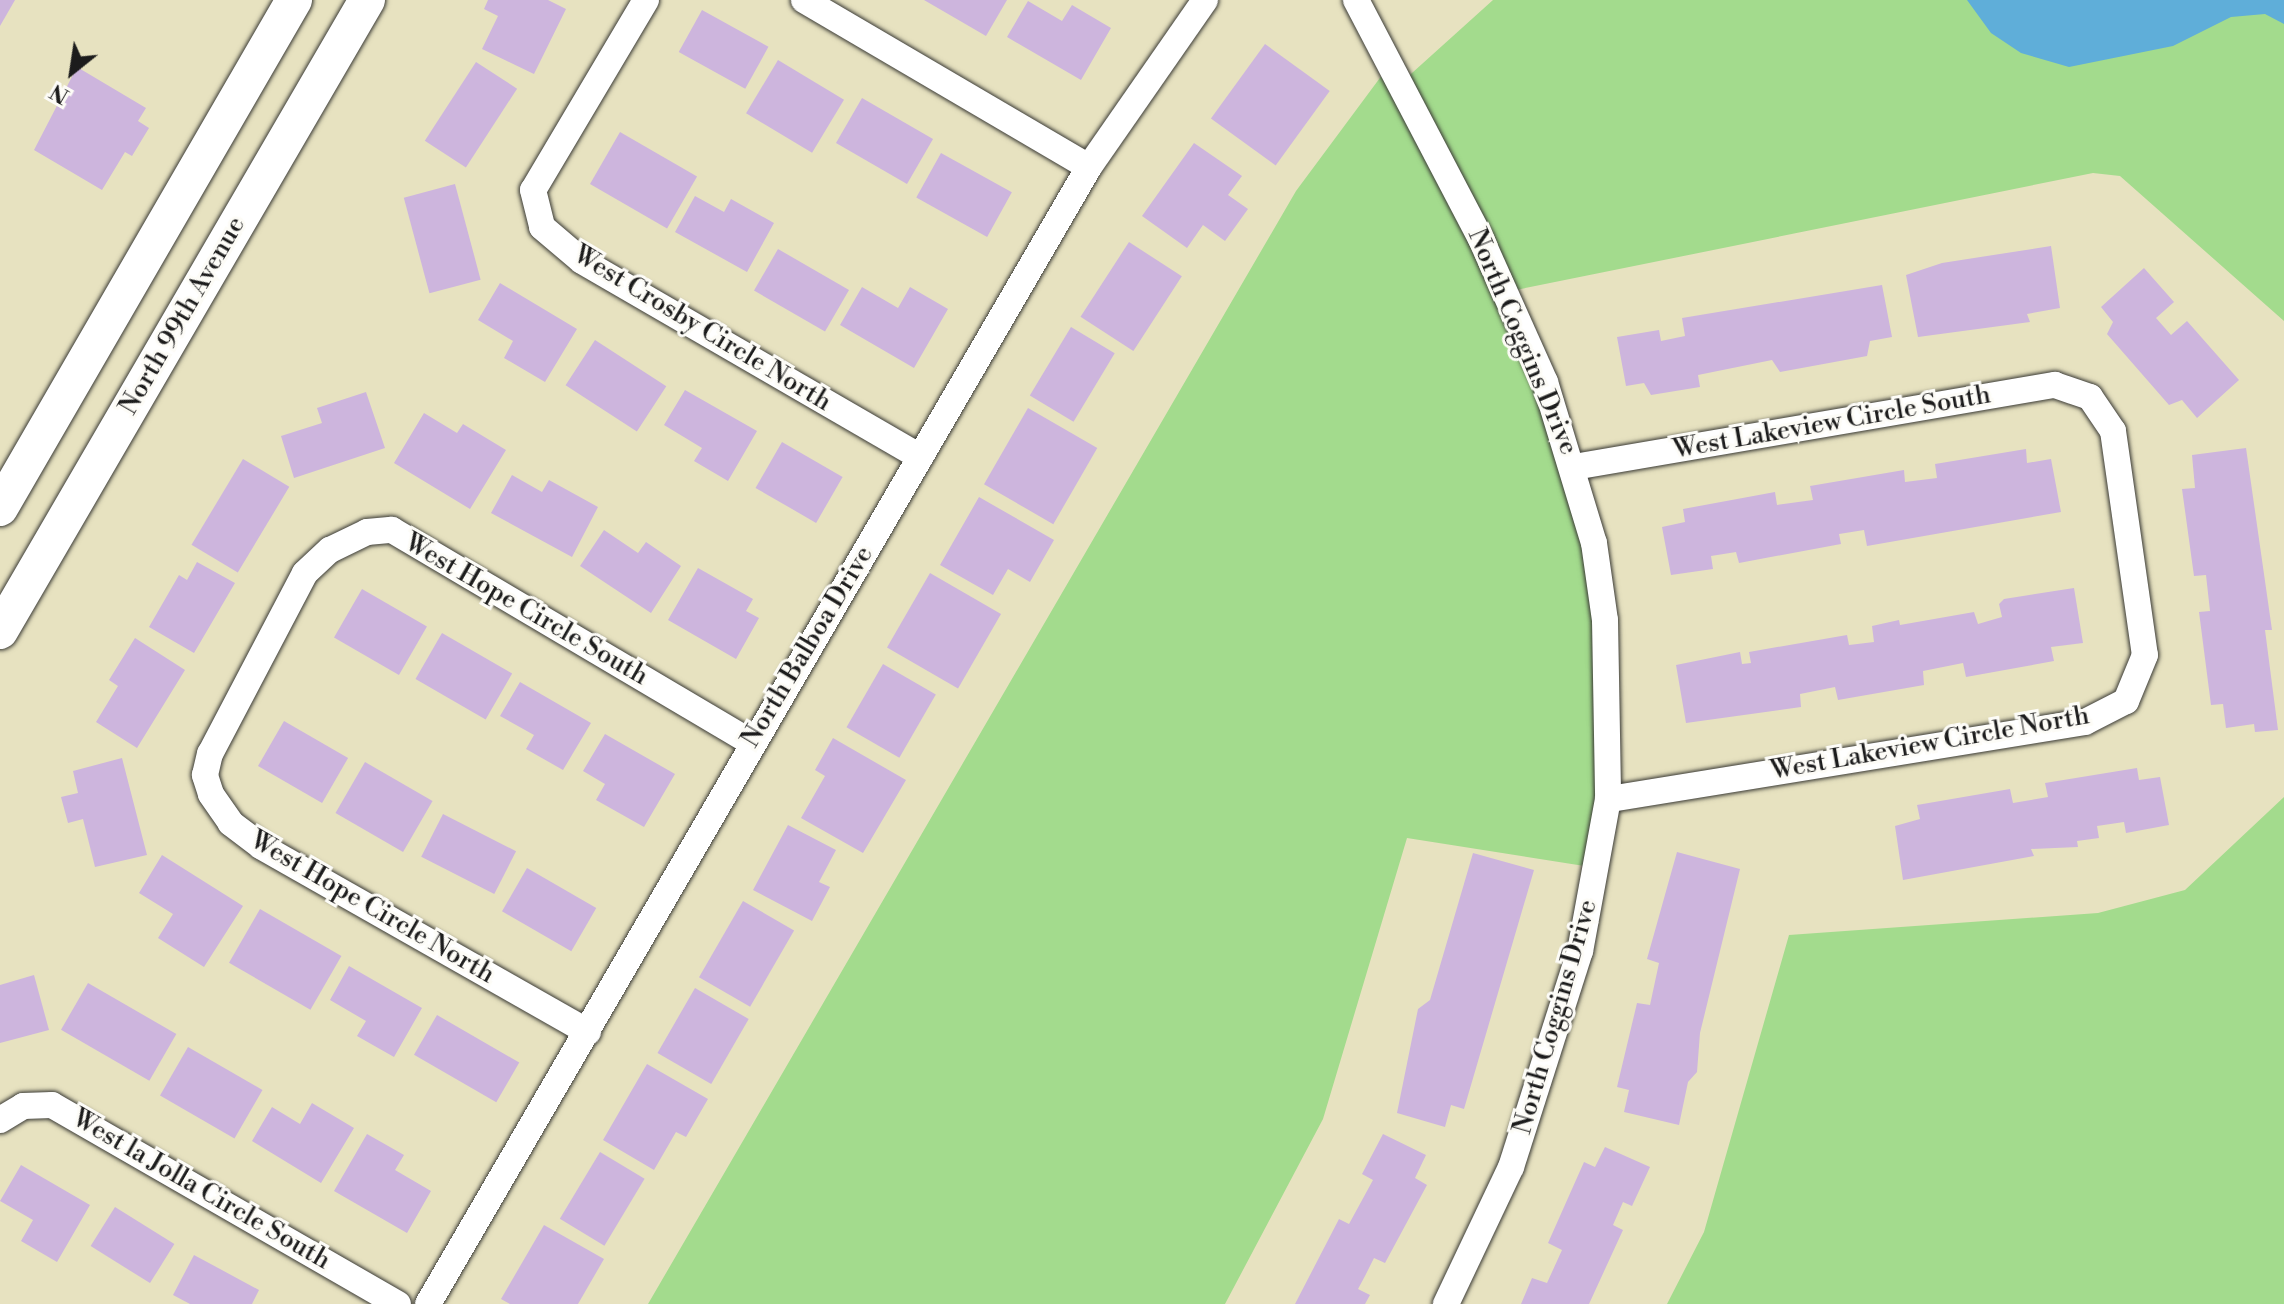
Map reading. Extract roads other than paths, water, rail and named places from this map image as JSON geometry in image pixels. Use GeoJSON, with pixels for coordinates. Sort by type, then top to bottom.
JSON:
{"type":"FeatureCollection","features":[{"type":"Feature","properties":{"kind":"main road"},"geometry":{"type":"LineString","coordinates":[[0,508],[294,0]]}},
{"type":"Feature","properties":{"kind":"main road","name":"North 99th Avenue"},"geometry":{"type":"LineString","coordinates":[[0,631],[367,0]]}},
{"type":"Feature","properties":{"kind":"street","name":"West Crosby Circle North"},"geometry":{"type":"LineString","coordinates":[[646,0],[592,86],[533,190],[542,227],[582,261],[920,457]]}},
{"type":"Feature","properties":{"kind":"street"},"geometry":{"type":"LineString","coordinates":[[804,0],[1089,167]]}},
{"type":"Feature","properties":{"kind":"street","name":"North Balboa Drive"},"geometry":{"type":"LineString","coordinates":[[428,1304],[588,1032],[751,742],[1089,167],[1205,0]]}},
{"type":"Feature","properties":{"kind":"street","name":"North Coggins Drive"},"geometry":{"type":"LineString","coordinates":[[1356,0],[1506,292],[1574,467],[1594,543],[1605,620],[1608,799],[1580,951],[1511,1167],[1446,1304]]}},
{"type":"Feature","properties":{"kind":"street","name":"West Lakeview Circle South"},"geometry":{"type":"LineString","coordinates":[[1574,467],[2055,385],[2090,397]]}},
{"type":"Feature","properties":{"kind":"street","name":"West Lakeview Circle North"},"geometry":{"type":"LineString","coordinates":[[1608,799],[2085,722],[2126,701],[2145,655],[2113,431],[2090,397]]}},
{"type":"Feature","properties":{"kind":"street","name":"West Hope Circle South"},"geometry":{"type":"LineString","coordinates":[[256,662],[305,573],[330,550],[367,532],[392,530],[751,742]]}},
{"type":"Feature","properties":{"kind":"street","name":"West Hope Circle North"},"geometry":{"type":"LineString","coordinates":[[256,662],[210,754],[205,775],[231,823],[261,846],[588,1032]]}},
{"type":"Feature","properties":{"kind":"street","name":"West la Jolla Circle South"},"geometry":{"type":"LineString","coordinates":[[0,1120],[23,1106],[52,1105],[398,1304]]}},
{"type":"Feature","properties":{"kind":"water"},"geometry":{"type":"Polygon","coordinates":[[[1967,0],[2284,0],[2284,24],[2265,14],[2231,17],[2173,46],[2069,67],[2021,53],[1991,33],[1967,0]]]}}]}
